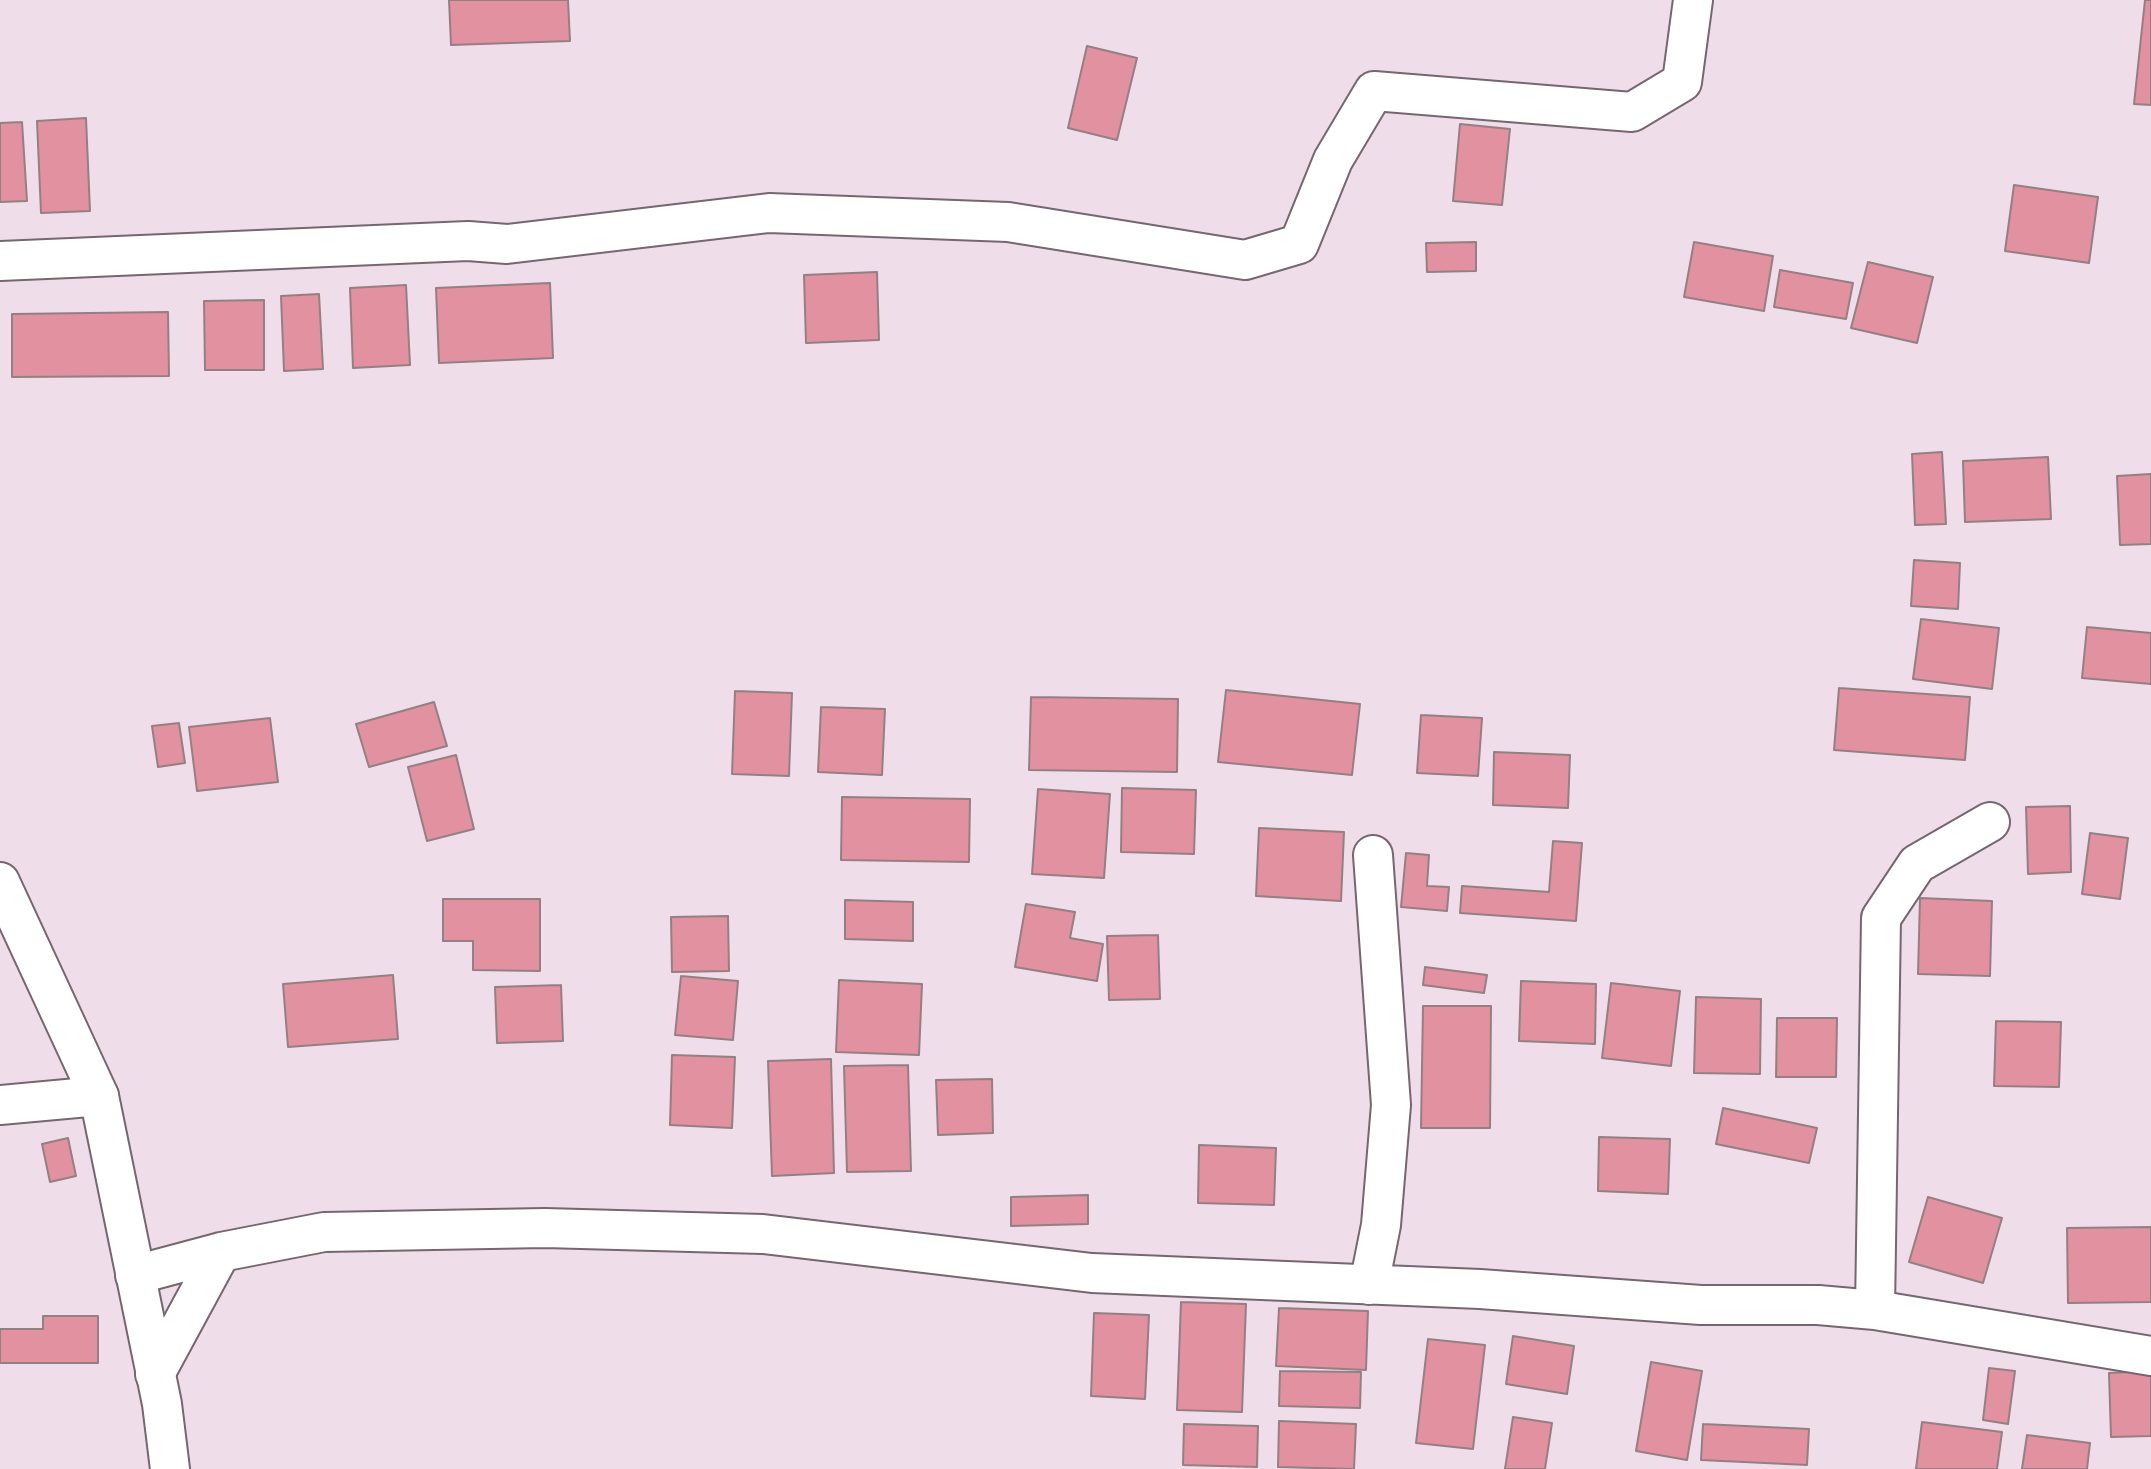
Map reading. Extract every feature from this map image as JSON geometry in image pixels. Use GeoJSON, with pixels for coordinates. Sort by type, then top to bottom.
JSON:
{"type":"FeatureCollection","features":[{"type":"Feature","properties":{"kind":"street"},"geometry":{"type":"LineString","coordinates":[[0,261],[468,241],[506,244],[769,212],[1009,222],[1245,260],[1299,244],[1333,160],[1374,91],[1632,112],[1682,82],[1693,0]]}},
{"type":"Feature","properties":{"kind":"street"},"geometry":{"type":"LineString","coordinates":[[1875,1310],[1881,918],[1917,863],[1990,822]]}},
{"type":"Feature","properties":{"kind":"street"},"geometry":{"type":"LineString","coordinates":[[1369,1284],[1381,1226],[1391,1105],[1373,855]]}},
{"type":"Feature","properties":{"kind":"street"},"geometry":{"type":"LineString","coordinates":[[0,882],[99,1096],[155,1374],[170,1469]]}},
{"type":"Feature","properties":{"kind":"street"},"geometry":{"type":"LineString","coordinates":[[0,1105],[99,1096]]}},
{"type":"Feature","properties":{"kind":"street"},"geometry":{"type":"LineString","coordinates":[[135,1275],[221,1252],[324,1232],[545,1228],[764,1234],[1092,1273],[1369,1284],[1701,1305],[1818,1305],[1875,1310],[2151,1356]]}},
{"type":"Feature","properties":{"kind":"street"},"geometry":{"type":"LineString","coordinates":[[155,1374],[221,1252]]}},
{"type":"Feature","properties":{"kind":"building"},"geometry":{"type":"Polygon","coordinates":[[[449,0],[568,0],[570,41],[451,45],[449,0]]]}},
{"type":"Feature","properties":{"kind":"building"},"geometry":{"type":"Polygon","coordinates":[[[2145,0],[2151,0],[2151,105],[2134,104],[2145,0]]]}},
{"type":"Feature","properties":{"kind":"building"},"geometry":{"type":"Polygon","coordinates":[[[1087,46],[1137,58],[1117,140],[1068,128],[1087,46]]]}},
{"type":"Feature","properties":{"kind":"building"},"geometry":{"type":"Polygon","coordinates":[[[86,118],[90,211],[41,213],[37,121],[86,118]]]}},
{"type":"Feature","properties":{"kind":"building"},"geometry":{"type":"Polygon","coordinates":[[[22,122],[27,201],[0,202],[0,123],[22,122]]]}},
{"type":"Feature","properties":{"kind":"building"},"geometry":{"type":"Polygon","coordinates":[[[1460,124],[1510,129],[1502,205],[1453,201],[1460,124]]]}},
{"type":"Feature","properties":{"kind":"building"},"geometry":{"type":"Polygon","coordinates":[[[2014,185],[2098,197],[2089,263],[2005,251],[2014,185]]]}},
{"type":"Feature","properties":{"kind":"building"},"geometry":{"type":"Polygon","coordinates":[[[1476,242],[1476,271],[1427,272],[1426,243],[1476,242]]]}},
{"type":"Feature","properties":{"kind":"building"},"geometry":{"type":"Polygon","coordinates":[[[1694,242],[1773,256],[1764,311],[1684,297],[1694,242]]]}},
{"type":"Feature","properties":{"kind":"building"},"geometry":{"type":"Polygon","coordinates":[[[1868,262],[1933,277],[1917,343],[1851,328],[1868,262]]]}},
{"type":"Feature","properties":{"kind":"building"},"geometry":{"type":"Polygon","coordinates":[[[1780,270],[1853,283],[1846,319],[1774,307],[1780,270]]]}},
{"type":"Feature","properties":{"kind":"building"},"geometry":{"type":"Polygon","coordinates":[[[877,272],[879,340],[806,343],[804,275],[877,272]]]}},
{"type":"Feature","properties":{"kind":"building"},"geometry":{"type":"Polygon","coordinates":[[[550,283],[553,358],[439,363],[436,288],[550,283]]]}},
{"type":"Feature","properties":{"kind":"building"},"geometry":{"type":"Polygon","coordinates":[[[406,285],[410,365],[353,368],[350,288],[406,285]]]}},
{"type":"Feature","properties":{"kind":"building"},"geometry":{"type":"Polygon","coordinates":[[[319,294],[323,369],[284,371],[281,296],[319,294]]]}},
{"type":"Feature","properties":{"kind":"building"},"geometry":{"type":"Polygon","coordinates":[[[264,300],[264,370],[205,370],[204,301],[264,300]]]}},
{"type":"Feature","properties":{"kind":"building"},"geometry":{"type":"Polygon","coordinates":[[[168,312],[169,376],[12,377],[12,314],[168,312]]]}},
{"type":"Feature","properties":{"kind":"building"},"geometry":{"type":"Polygon","coordinates":[[[1942,452],[1946,524],[1915,525],[1912,454],[1942,452]]]}},
{"type":"Feature","properties":{"kind":"building"},"geometry":{"type":"Polygon","coordinates":[[[2048,457],[2051,519],[1965,522],[1963,461],[2048,457]]]}},
{"type":"Feature","properties":{"kind":"building"},"geometry":{"type":"Polygon","coordinates":[[[2151,474],[2151,544],[2120,545],[2117,476],[2151,474]]]}},
{"type":"Feature","properties":{"kind":"building"},"geometry":{"type":"Polygon","coordinates":[[[1914,560],[1960,563],[1958,609],[1911,606],[1914,560]]]}},
{"type":"Feature","properties":{"kind":"building"},"geometry":{"type":"Polygon","coordinates":[[[1921,619],[1999,628],[1992,689],[1913,679],[1921,619]]]}},
{"type":"Feature","properties":{"kind":"building"},"geometry":{"type":"Polygon","coordinates":[[[2087,627],[2151,633],[2151,684],[2082,678],[2087,627]]]}},
{"type":"Feature","properties":{"kind":"building"},"geometry":{"type":"Polygon","coordinates":[[[1839,688],[1970,697],[1965,760],[1834,750],[1839,688]]]}},
{"type":"Feature","properties":{"kind":"building"},"geometry":{"type":"Polygon","coordinates":[[[1226,690],[1360,704],[1352,775],[1218,762],[1226,690]]]}},
{"type":"Feature","properties":{"kind":"building"},"geometry":{"type":"Polygon","coordinates":[[[735,691],[792,693],[789,776],[732,774],[735,691]]]}},
{"type":"Feature","properties":{"kind":"building"},"geometry":{"type":"Polygon","coordinates":[[[1031,697],[1178,699],[1177,772],[1029,770],[1031,697]]]}},
{"type":"Feature","properties":{"kind":"building"},"geometry":{"type":"Polygon","coordinates":[[[434,702],[447,746],[369,767],[356,724],[434,702]]]}},
{"type":"Feature","properties":{"kind":"building"},"geometry":{"type":"Polygon","coordinates":[[[821,707],[885,709],[882,775],[818,772],[821,707]]]}},
{"type":"Feature","properties":{"kind":"building"},"geometry":{"type":"Polygon","coordinates":[[[1421,715],[1482,718],[1478,776],[1417,773],[1421,715]]]}},
{"type":"Feature","properties":{"kind":"building"},"geometry":{"type":"Polygon","coordinates":[[[270,718],[278,782],[197,791],[189,727],[270,718]]]}},
{"type":"Feature","properties":{"kind":"building"},"geometry":{"type":"Polygon","coordinates":[[[179,723],[185,763],[158,767],[152,726],[179,723]]]}},
{"type":"Feature","properties":{"kind":"building"},"geometry":{"type":"Polygon","coordinates":[[[1494,752],[1570,755],[1568,808],[1493,805],[1494,752]]]}},
{"type":"Feature","properties":{"kind":"building"},"geometry":{"type":"Polygon","coordinates":[[[456,755],[474,829],[427,841],[408,767],[456,755]]]}},
{"type":"Feature","properties":{"kind":"building"},"geometry":{"type":"Polygon","coordinates":[[[1122,788],[1196,790],[1194,854],[1121,852],[1122,788]]]}},
{"type":"Feature","properties":{"kind":"building"},"geometry":{"type":"Polygon","coordinates":[[[1038,789],[1110,794],[1104,878],[1032,874],[1038,789]]]}},
{"type":"Feature","properties":{"kind":"building"},"geometry":{"type":"Polygon","coordinates":[[[842,797],[970,799],[969,862],[841,860],[842,797]]]}},
{"type":"Feature","properties":{"kind":"building"},"geometry":{"type":"Polygon","coordinates":[[[2070,806],[2071,872],[2028,874],[2026,807],[2070,806]]]}},
{"type":"Feature","properties":{"kind":"building"},"geometry":{"type":"Polygon","coordinates":[[[1259,828],[1344,832],[1341,901],[1256,896],[1259,828]]]}},
{"type":"Feature","properties":{"kind":"building"},"geometry":{"type":"Polygon","coordinates":[[[2090,833],[2128,838],[2120,899],[2082,894],[2090,833]]]}},
{"type":"Feature","properties":{"kind":"building"},"geometry":{"type":"Polygon","coordinates":[[[1553,841],[1582,843],[1576,921],[1460,913],[1462,886],[1549,892],[1553,841]]]}},
{"type":"Feature","properties":{"kind":"building"},"geometry":{"type":"Polygon","coordinates":[[[1406,853],[1429,855],[1427,886],[1449,887],[1447,911],[1401,907],[1406,853]]]}},
{"type":"Feature","properties":{"kind":"building"},"geometry":{"type":"Polygon","coordinates":[[[1920,898],[1992,901],[1990,976],[1918,974],[1920,898]]]}},
{"type":"Feature","properties":{"kind":"building"},"geometry":{"type":"Polygon","coordinates":[[[443,899],[540,899],[540,971],[473,970],[473,941],[443,941],[443,899]]]}},
{"type":"Feature","properties":{"kind":"building"},"geometry":{"type":"Polygon","coordinates":[[[845,900],[913,902],[913,941],[845,939],[845,900]]]}},
{"type":"Feature","properties":{"kind":"building"},"geometry":{"type":"Polygon","coordinates":[[[1026,904],[1075,912],[1070,938],[1103,944],[1097,981],[1015,967],[1026,904]]]}},
{"type":"Feature","properties":{"kind":"building"},"geometry":{"type":"Polygon","coordinates":[[[728,916],[729,971],[672,972],[671,917],[728,916]]]}},
{"type":"Feature","properties":{"kind":"building"},"geometry":{"type":"Polygon","coordinates":[[[1158,935],[1160,999],[1109,1000],[1107,936],[1158,935]]]}},
{"type":"Feature","properties":{"kind":"building"},"geometry":{"type":"Polygon","coordinates":[[[1425,967],[1487,975],[1484,993],[1423,985],[1425,967]]]}},
{"type":"Feature","properties":{"kind":"building"},"geometry":{"type":"Polygon","coordinates":[[[393,975],[398,1039],[288,1047],[283,984],[393,975]]]}},
{"type":"Feature","properties":{"kind":"building"},"geometry":{"type":"Polygon","coordinates":[[[681,976],[738,981],[733,1040],[675,1035],[681,976]]]}},
{"type":"Feature","properties":{"kind":"building"},"geometry":{"type":"Polygon","coordinates":[[[839,980],[922,984],[919,1055],[836,1052],[839,980]]]}},
{"type":"Feature","properties":{"kind":"building"},"geometry":{"type":"Polygon","coordinates":[[[1521,981],[1596,984],[1595,1044],[1519,1041],[1521,981]]]}},
{"type":"Feature","properties":{"kind":"building"},"geometry":{"type":"Polygon","coordinates":[[[1611,983],[1680,991],[1671,1066],[1602,1058],[1611,983]]]}},
{"type":"Feature","properties":{"kind":"building"},"geometry":{"type":"Polygon","coordinates":[[[561,985],[563,1041],[497,1043],[495,987],[561,985]]]}},
{"type":"Feature","properties":{"kind":"building"},"geometry":{"type":"Polygon","coordinates":[[[1696,997],[1761,999],[1760,1074],[1694,1073],[1696,997]]]}},
{"type":"Feature","properties":{"kind":"building"},"geometry":{"type":"Polygon","coordinates":[[[1423,1006],[1491,1006],[1490,1128],[1421,1128],[1423,1006]]]}},
{"type":"Feature","properties":{"kind":"building"},"geometry":{"type":"Polygon","coordinates":[[[1777,1018],[1837,1018],[1836,1077],[1776,1077],[1777,1018]]]}},
{"type":"Feature","properties":{"kind":"building"},"geometry":{"type":"Polygon","coordinates":[[[1996,1021],[2061,1022],[2059,1087],[1994,1086],[1996,1021]]]}},
{"type":"Feature","properties":{"kind":"building"},"geometry":{"type":"Polygon","coordinates":[[[672,1055],[735,1057],[732,1128],[670,1125],[672,1055]]]}},
{"type":"Feature","properties":{"kind":"building"},"geometry":{"type":"Polygon","coordinates":[[[831,1059],[834,1173],[772,1176],[768,1061],[831,1059]]]}},
{"type":"Feature","properties":{"kind":"building"},"geometry":{"type":"Polygon","coordinates":[[[908,1065],[911,1171],[847,1172],[844,1066],[908,1065]]]}},
{"type":"Feature","properties":{"kind":"building"},"geometry":{"type":"Polygon","coordinates":[[[992,1079],[993,1133],[938,1135],[936,1080],[992,1079]]]}},
{"type":"Feature","properties":{"kind":"building"},"geometry":{"type":"Polygon","coordinates":[[[1723,1108],[1817,1128],[1809,1163],[1716,1144],[1723,1108]]]}},
{"type":"Feature","properties":{"kind":"building"},"geometry":{"type":"Polygon","coordinates":[[[1599,1137],[1670,1139],[1668,1194],[1598,1191],[1599,1137]]]}},
{"type":"Feature","properties":{"kind":"building"},"geometry":{"type":"Polygon","coordinates":[[[68,1138],[76,1176],[50,1182],[42,1144],[68,1138]]]}},
{"type":"Feature","properties":{"kind":"building"},"geometry":{"type":"Polygon","coordinates":[[[1199,1145],[1276,1148],[1274,1205],[1198,1203],[1199,1145]]]}},
{"type":"Feature","properties":{"kind":"building"},"geometry":{"type":"Polygon","coordinates":[[[1088,1195],[1088,1224],[1011,1226],[1011,1197],[1088,1195]]]}},
{"type":"Feature","properties":{"kind":"building"},"geometry":{"type":"Polygon","coordinates":[[[1928,1197],[2002,1218],[1983,1283],[1909,1262],[1928,1197]]]}},
{"type":"Feature","properties":{"kind":"building"},"geometry":{"type":"Polygon","coordinates":[[[2151,1227],[2151,1302],[2068,1303],[2067,1228],[2151,1227]]]}},
{"type":"Feature","properties":{"kind":"building"},"geometry":{"type":"Polygon","coordinates":[[[1181,1302],[1246,1304],[1242,1412],[1177,1410],[1181,1302]]]}},
{"type":"Feature","properties":{"kind":"building"},"geometry":{"type":"Polygon","coordinates":[[[1279,1308],[1368,1311],[1366,1370],[1276,1366],[1279,1308]]]}},
{"type":"Feature","properties":{"kind":"building"},"geometry":{"type":"Polygon","coordinates":[[[1094,1313],[1149,1315],[1145,1399],[1091,1396],[1094,1313]]]}},
{"type":"Feature","properties":{"kind":"building"},"geometry":{"type":"Polygon","coordinates":[[[43,1316],[98,1316],[98,1363],[0,1363],[0,1329],[43,1329],[43,1316]]]}},
{"type":"Feature","properties":{"kind":"building"},"geometry":{"type":"Polygon","coordinates":[[[1513,1336],[1574,1346],[1567,1394],[1506,1384],[1513,1336]]]}},
{"type":"Feature","properties":{"kind":"building"},"geometry":{"type":"Polygon","coordinates":[[[1428,1339],[1485,1345],[1473,1449],[1416,1443],[1428,1339]]]}},
{"type":"Feature","properties":{"kind":"building"},"geometry":{"type":"Polygon","coordinates":[[[1651,1362],[1702,1371],[1687,1460],[1636,1451],[1651,1362]]]}},
{"type":"Feature","properties":{"kind":"building"},"geometry":{"type":"Polygon","coordinates":[[[1989,1368],[2015,1371],[2008,1424],[1983,1420],[1989,1368]]]}},
{"type":"Feature","properties":{"kind":"building"},"geometry":{"type":"Polygon","coordinates":[[[1280,1371],[1361,1372],[1360,1408],[1279,1406],[1280,1371]]]}},
{"type":"Feature","properties":{"kind":"building"},"geometry":{"type":"Polygon","coordinates":[[[2151,1371],[2151,1436],[2111,1437],[2109,1373],[2151,1371]]]}},
{"type":"Feature","properties":{"kind":"building"},"geometry":{"type":"Polygon","coordinates":[[[1513,1417],[1552,1423],[1545,1469],[1505,1469],[1513,1417]]]}},
{"type":"Feature","properties":{"kind":"building"},"geometry":{"type":"Polygon","coordinates":[[[1279,1421],[1356,1424],[1354,1469],[1278,1467],[1279,1421]]]}},
{"type":"Feature","properties":{"kind":"building"},"geometry":{"type":"Polygon","coordinates":[[[1922,1422],[2002,1432],[1997,1469],[1916,1469],[1922,1422]]]}},
{"type":"Feature","properties":{"kind":"building"},"geometry":{"type":"Polygon","coordinates":[[[1184,1424],[1258,1426],[1257,1467],[1183,1465],[1184,1424]]]}},
{"type":"Feature","properties":{"kind":"building"},"geometry":{"type":"Polygon","coordinates":[[[1703,1424],[1809,1429],[1807,1465],[1701,1460],[1703,1424]]]}},
{"type":"Feature","properties":{"kind":"building"},"geometry":{"type":"Polygon","coordinates":[[[2027,1435],[2090,1443],[2087,1469],[2022,1469],[2027,1435]]]}}]}
